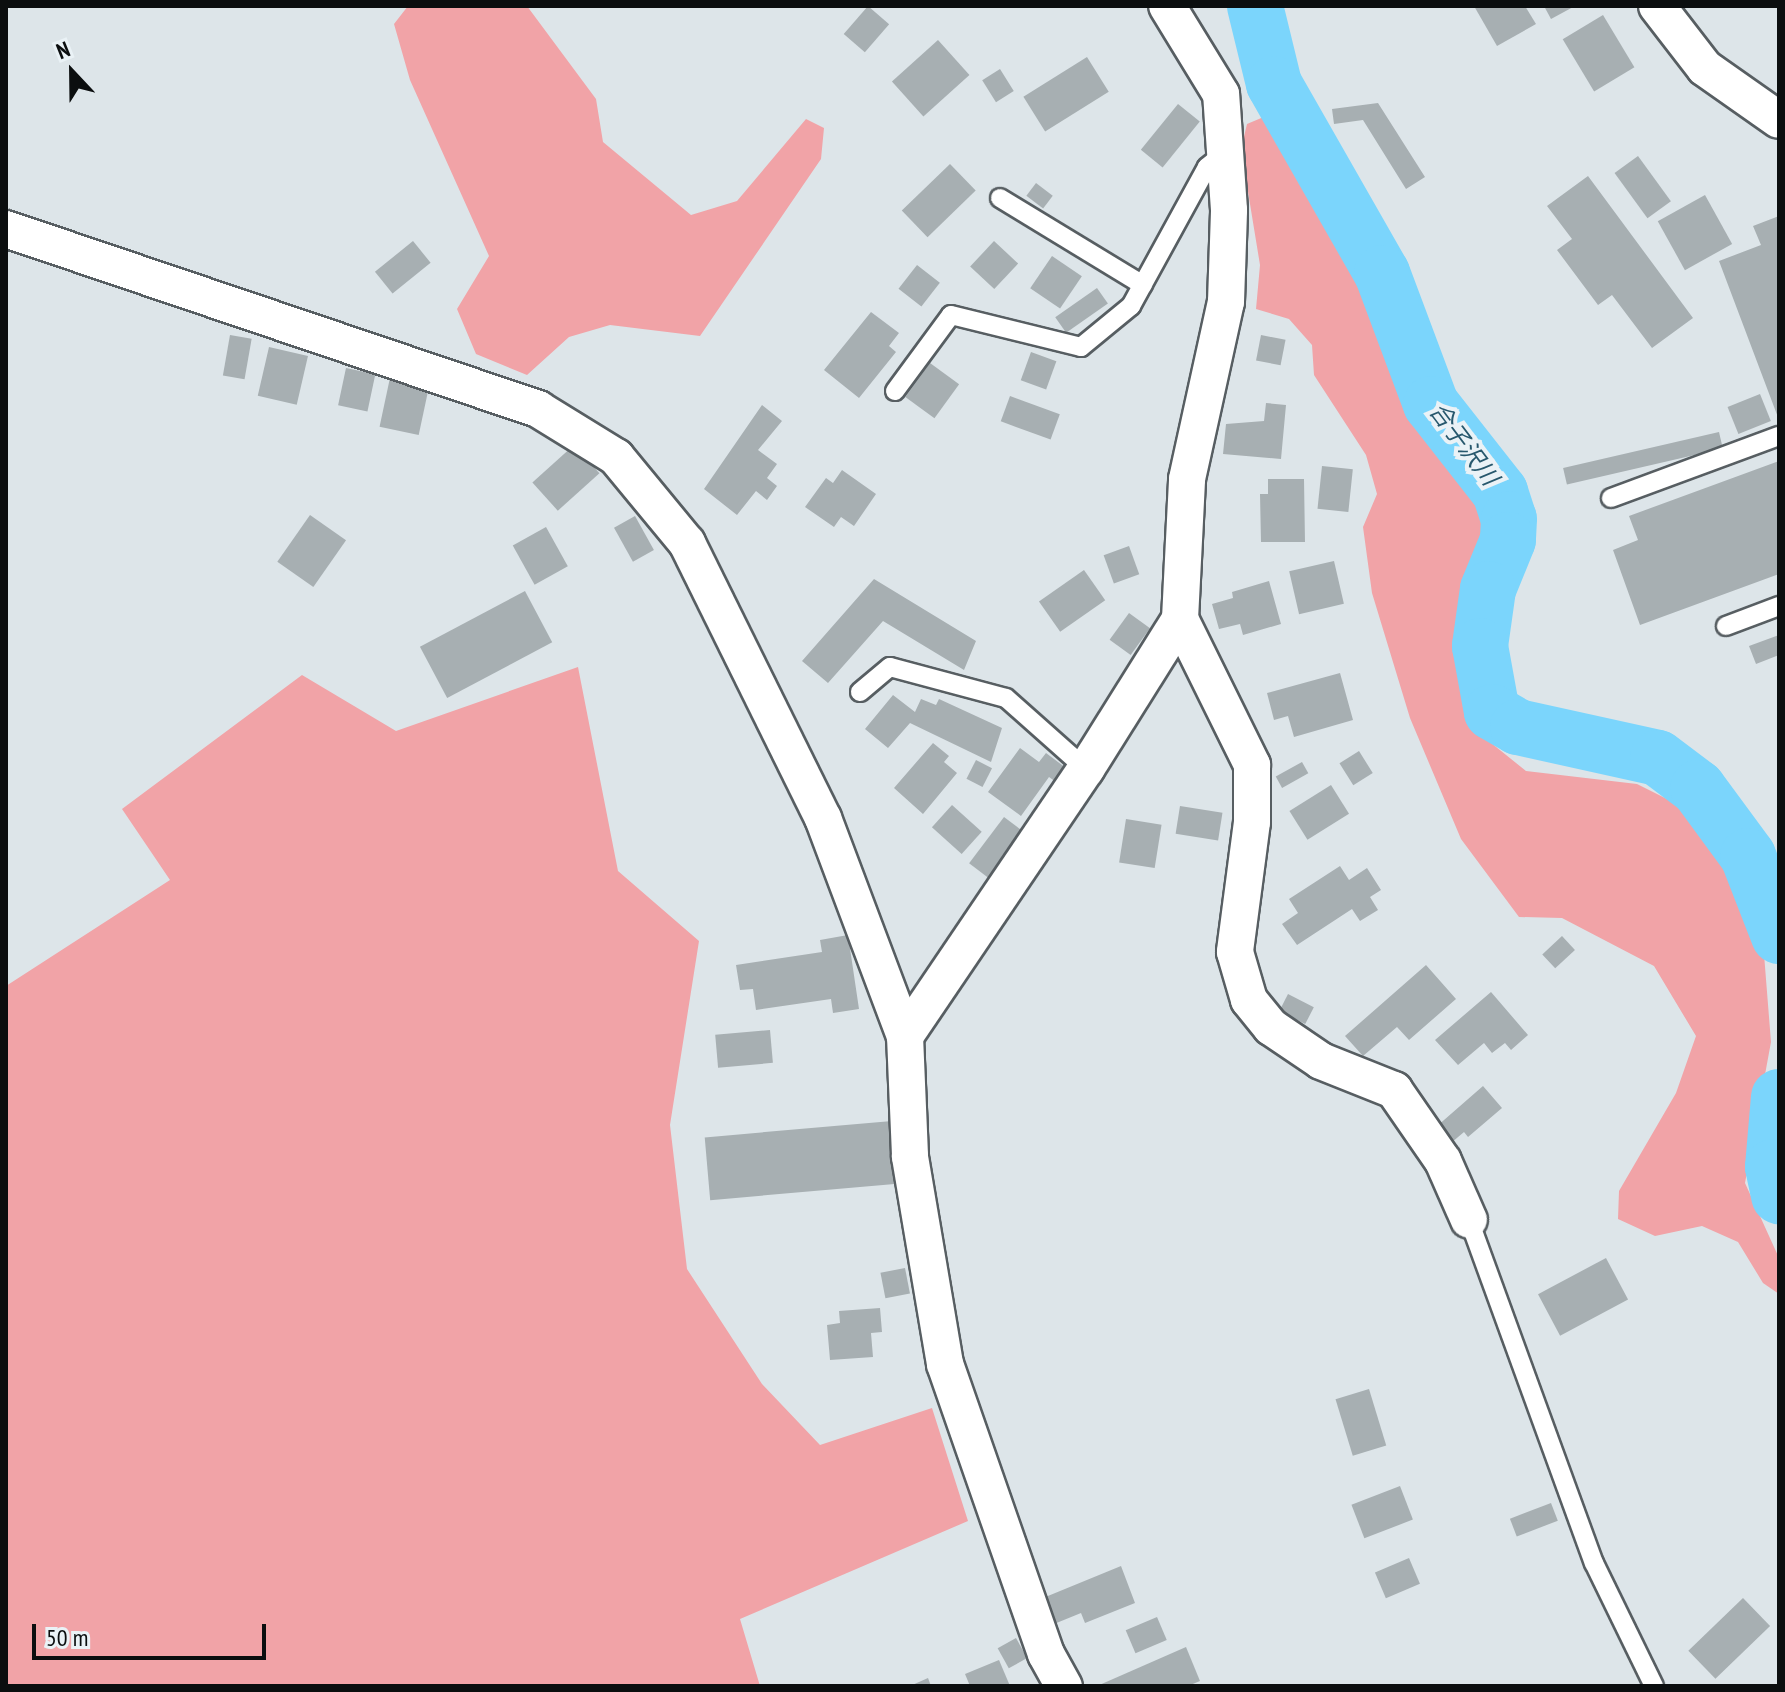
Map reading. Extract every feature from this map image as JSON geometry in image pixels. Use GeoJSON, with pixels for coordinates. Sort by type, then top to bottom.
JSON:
{"type":"FeatureCollection","features":[{"type":"Feature","properties":{"kind":"street"},"geometry":{"type":"LineString","coordinates":[[1167,6],[1221,94],[1226,302],[1187,479],[1180,619],[1252,765],[1252,822],[1235,952],[1249,1000],[1271,1027],[1321,1061],[1394,1090],[1443,1161],[1469,1220]]}},
{"type":"Feature","properties":{"kind":"street"},"geometry":{"type":"LineString","coordinates":[[1657,6],[1705,68],[1779,120]]}},
{"type":"Feature","properties":{"kind":"street"},"geometry":{"type":"LineString","coordinates":[[6,229],[538,409],[616,457],[687,543],[755,672],[823,818],[905,1036],[910,1157],[945,1364],[1046,1654],[1064,1686]]}},
{"type":"Feature","properties":{"kind":"street"},"geometry":{"type":"LineString","coordinates":[[905,1036],[1086,769],[1180,619]]}},
{"type":"Feature","properties":{"kind":"lane"},"geometry":{"type":"LineString","coordinates":[[895,391],[951,315],[1081,347],[1131,306],[1207,167],[1224,153]]}},
{"type":"Feature","properties":{"kind":"lane"},"geometry":{"type":"LineString","coordinates":[[1000,198],[1143,285]]}},
{"type":"Feature","properties":{"kind":"lane"},"geometry":{"type":"LineString","coordinates":[[1611,498],[1779,436]]}},
{"type":"Feature","properties":{"kind":"lane"},"geometry":{"type":"LineString","coordinates":[[1726,626],[1779,606]]}},
{"type":"Feature","properties":{"kind":"lane"},"geometry":{"type":"LineString","coordinates":[[860,692],[890,667],[1006,698],[1086,769]]}},
{"type":"Feature","properties":{"kind":"lane"},"geometry":{"type":"LineString","coordinates":[[1469,1220],[1594,1563],[1654,1686]]}},
{"type":"Feature","properties":{"kind":"shaded area"},"geometry":{"type":"Polygon","coordinates":[[[408,6],[527,6],[596,99],[603,142],[691,215],[737,201],[806,119],[824,128],[821,159],[700,336],[610,325],[569,337],[527,375],[476,354],[457,309],[489,256],[410,80],[394,24],[408,6]]]}},
{"type":"Feature","properties":{"kind":"shaded area"},"geometry":{"type":"Polygon","coordinates":[[[1266,116],[1303,170],[1439,432],[1488,484],[1496,541],[1476,579],[1458,634],[1470,726],[1526,771],[1637,784],[1687,809],[1721,858],[1764,954],[1771,1042],[1745,1183],[1779,1258],[1779,1294],[1763,1283],[1738,1242],[1702,1226],[1655,1236],[1618,1219],[1619,1191],[1676,1093],[1696,1036],[1654,966],[1562,918],[1519,917],[1461,839],[1410,718],[1372,593],[1363,527],[1377,494],[1366,455],[1314,375],[1312,345],[1289,319],[1256,309],[1260,265],[1241,149],[1247,124],[1266,116]]]}},
{"type":"Feature","properties":{"kind":"shaded area"},"geometry":{"type":"Polygon","coordinates":[[[578,667],[618,871],[699,941],[670,1125],[687,1269],[762,1384],[820,1445],[932,1408],[968,1521],[740,1619],[760,1686],[6,1686],[6,986],[170,880],[122,809],[302,675],[396,731],[578,667]]]}},
{"type":"Feature","properties":{"kind":"building"},"geometry":{"type":"Polygon","coordinates":[[[868,6],[889,24],[865,52],[844,34],[868,6]]]}},
{"type":"Feature","properties":{"kind":"building"},"geometry":{"type":"Polygon","coordinates":[[[1474,6],[1525,6],[1536,24],[1497,46],[1474,6]]]}},
{"type":"Feature","properties":{"kind":"building"},"geometry":{"type":"Polygon","coordinates":[[[1544,6],[1575,6],[1551,19],[1544,6]]]}},
{"type":"Feature","properties":{"kind":"building"},"geometry":{"type":"Polygon","coordinates":[[[1603,15],[1634,67],[1594,91],[1563,39],[1603,15]]]}},
{"type":"Feature","properties":{"kind":"building"},"geometry":{"type":"Polygon","coordinates":[[[938,40],[969,75],[923,116],[892,81],[938,40]]]}},
{"type":"Feature","properties":{"kind":"building"},"geometry":{"type":"Polygon","coordinates":[[[1087,57],[1109,92],[1045,132],[1023,97],[1087,57]]]}},
{"type":"Feature","properties":{"kind":"building"},"geometry":{"type":"Polygon","coordinates":[[[1000,69],[1014,91],[996,102],[982,80],[1000,69]]]}},
{"type":"Feature","properties":{"kind":"building"},"geometry":{"type":"Polygon","coordinates":[[[1378,103],[1425,177],[1406,189],[1363,120],[1334,124],[1332,109],[1378,103]]]}},
{"type":"Feature","properties":{"kind":"building"},"geometry":{"type":"Polygon","coordinates":[[[1178,104],[1200,122],[1163,167],[1141,150],[1178,104]]]}},
{"type":"Feature","properties":{"kind":"building"},"geometry":{"type":"Polygon","coordinates":[[[1638,156],[1671,201],[1647,218],[1615,173],[1638,156]]]}},
{"type":"Feature","properties":{"kind":"building"},"geometry":{"type":"Polygon","coordinates":[[[950,164],[976,191],[928,237],[902,211],[950,164]]]}},
{"type":"Feature","properties":{"kind":"building"},"geometry":{"type":"Polygon","coordinates":[[[1588,176],[1693,318],[1652,348],[1612,295],[1598,305],[1557,250],[1572,239],[1547,206],[1588,176]]]}},
{"type":"Feature","properties":{"kind":"building"},"geometry":{"type":"Polygon","coordinates":[[[1036,183],[1053,196],[1043,208],[1026,196],[1036,183]]]}},
{"type":"Feature","properties":{"kind":"building"},"geometry":{"type":"Polygon","coordinates":[[[1705,195],[1732,244],[1685,270],[1658,221],[1705,195]]]}},
{"type":"Feature","properties":{"kind":"building"},"geometry":{"type":"Polygon","coordinates":[[[1779,216],[1779,420],[1719,261],[1761,245],[1753,226],[1779,216]]]}},
{"type":"Feature","properties":{"kind":"building"},"geometry":{"type":"Polygon","coordinates":[[[413,241],[431,263],[393,294],[375,272],[413,241]]]}},
{"type":"Feature","properties":{"kind":"building"},"geometry":{"type":"Polygon","coordinates":[[[994,241],[1018,264],[994,289],[970,267],[994,241]]]}},
{"type":"Feature","properties":{"kind":"building"},"geometry":{"type":"Polygon","coordinates":[[[1052,256],[1082,276],[1060,308],[1030,288],[1052,256]]]}},
{"type":"Feature","properties":{"kind":"building"},"geometry":{"type":"Polygon","coordinates":[[[917,265],[940,283],[921,306],[899,289],[917,265]]]}},
{"type":"Feature","properties":{"kind":"building"},"geometry":{"type":"Polygon","coordinates":[[[1097,288],[1108,304],[1066,333],[1055,317],[1097,288]]]}},
{"type":"Feature","properties":{"kind":"building"},"geometry":{"type":"Polygon","coordinates":[[[871,312],[899,333],[889,346],[896,352],[859,398],[824,370],[871,312]]]}},
{"type":"Feature","properties":{"kind":"building"},"geometry":{"type":"Polygon","coordinates":[[[230,335],[252,339],[245,379],[223,375],[230,335]]]}},
{"type":"Feature","properties":{"kind":"building"},"geometry":{"type":"Polygon","coordinates":[[[1261,335],[1286,340],[1281,365],[1256,361],[1261,335]]]}},
{"type":"Feature","properties":{"kind":"building"},"geometry":{"type":"Polygon","coordinates":[[[269,347],[308,356],[297,405],[258,396],[269,347]]]}},
{"type":"Feature","properties":{"kind":"building"},"geometry":{"type":"Polygon","coordinates":[[[1031,352],[1056,361],[1046,389],[1021,380],[1031,352]]]}},
{"type":"Feature","properties":{"kind":"building"},"geometry":{"type":"Polygon","coordinates":[[[930,363],[959,384],[934,418],[905,397],[930,363]]]}},
{"type":"Feature","properties":{"kind":"building"},"geometry":{"type":"Polygon","coordinates":[[[346,368],[375,374],[367,411],[338,405],[346,368]]]}},
{"type":"Feature","properties":{"kind":"building"},"geometry":{"type":"Polygon","coordinates":[[[391,373],[430,381],[419,435],[380,427],[391,373]]]}},
{"type":"Feature","properties":{"kind":"building"},"geometry":{"type":"Polygon","coordinates":[[[1760,394],[1771,421],[1738,434],[1728,407],[1760,394]]]}},
{"type":"Feature","properties":{"kind":"building"},"geometry":{"type":"Polygon","coordinates":[[[1010,396],[1060,414],[1051,439],[1001,421],[1010,396]]]}},
{"type":"Feature","properties":{"kind":"building"},"geometry":{"type":"Polygon","coordinates":[[[1266,403],[1286,405],[1281,459],[1223,454],[1226,424],[1264,421],[1266,403]]]}},
{"type":"Feature","properties":{"kind":"building"},"geometry":{"type":"Polygon","coordinates":[[[762,405],[782,421],[758,450],[777,464],[767,478],[777,486],[767,500],[756,491],[737,515],[704,489],[762,405]]]}},
{"type":"Feature","properties":{"kind":"building"},"geometry":{"type":"Polygon","coordinates":[[[1719,432],[1723,449],[1567,485],[1563,468],[1719,432]]]}},
{"type":"Feature","properties":{"kind":"building"},"geometry":{"type":"Polygon","coordinates":[[[574,445],[599,473],[558,511],[532,482],[574,445]]]}},
{"type":"Feature","properties":{"kind":"building"},"geometry":{"type":"Polygon","coordinates":[[[1779,461],[1779,574],[1640,625],[1613,550],[1638,540],[1629,516],[1779,461]]]}},
{"type":"Feature","properties":{"kind":"building"},"geometry":{"type":"Polygon","coordinates":[[[1322,466],[1353,469],[1348,512],[1318,509],[1322,466]]]}},
{"type":"Feature","properties":{"kind":"building"},"geometry":{"type":"Polygon","coordinates":[[[842,470],[876,494],[854,526],[841,517],[834,527],[805,507],[826,478],[833,483],[842,470]]]}},
{"type":"Feature","properties":{"kind":"building"},"geometry":{"type":"Polygon","coordinates":[[[1268,479],[1304,479],[1305,542],[1261,542],[1260,494],[1268,494],[1268,479]]]}},
{"type":"Feature","properties":{"kind":"building"},"geometry":{"type":"Polygon","coordinates":[[[310,515],[346,540],[313,587],[277,562],[310,515]]]}},
{"type":"Feature","properties":{"kind":"building"},"geometry":{"type":"Polygon","coordinates":[[[635,516],[654,550],[633,562],[614,528],[635,516]]]}},
{"type":"Feature","properties":{"kind":"building"},"geometry":{"type":"Polygon","coordinates":[[[546,527],[568,566],[535,585],[513,545],[546,527]]]}},
{"type":"Feature","properties":{"kind":"building"},"geometry":{"type":"Polygon","coordinates":[[[1129,546],[1139,574],[1114,583],[1104,555],[1129,546]]]}},
{"type":"Feature","properties":{"kind":"building"},"geometry":{"type":"Polygon","coordinates":[[[1334,561],[1344,604],[1299,614],[1289,571],[1334,561]]]}},
{"type":"Feature","properties":{"kind":"building"},"geometry":{"type":"Polygon","coordinates":[[[1084,570],[1105,600],[1060,632],[1039,602],[1084,570]]]}},
{"type":"Feature","properties":{"kind":"building"},"geometry":{"type":"Polygon","coordinates":[[[874,579],[976,641],[964,670],[883,621],[828,683],[802,661],[874,579]]]}},
{"type":"Feature","properties":{"kind":"building"},"geometry":{"type":"Polygon","coordinates":[[[1269,581],[1281,624],[1243,635],[1240,624],[1219,629],[1212,604],[1233,598],[1232,592],[1269,581]]]}},
{"type":"Feature","properties":{"kind":"building"},"geometry":{"type":"Polygon","coordinates":[[[525,591],[552,642],[447,698],[420,647],[525,591]]]}},
{"type":"Feature","properties":{"kind":"building"},"geometry":{"type":"Polygon","coordinates":[[[1129,613],[1150,628],[1131,655],[1110,640],[1129,613]]]}},
{"type":"Feature","properties":{"kind":"building"},"geometry":{"type":"Polygon","coordinates":[[[1779,635],[1779,655],[1756,664],[1749,646],[1779,635]]]}},
{"type":"Feature","properties":{"kind":"building"},"geometry":{"type":"Polygon","coordinates":[[[1340,673],[1353,720],[1294,737],[1288,716],[1274,720],[1267,693],[1340,673]]]}},
{"type":"Feature","properties":{"kind":"building"},"geometry":{"type":"Polygon","coordinates":[[[893,695],[915,712],[921,699],[936,705],[939,699],[1002,728],[991,762],[910,723],[888,748],[865,729],[893,695]]]}},
{"type":"Feature","properties":{"kind":"building"},"geometry":{"type":"Polygon","coordinates":[[[933,743],[949,756],[944,762],[957,773],[923,814],[894,788],[933,743]]]}},
{"type":"Feature","properties":{"kind":"building"},"geometry":{"type":"Polygon","coordinates":[[[1020,748],[1039,762],[1046,753],[1066,768],[1056,782],[1049,777],[1021,816],[988,792],[1020,748]]]}},
{"type":"Feature","properties":{"kind":"building"},"geometry":{"type":"Polygon","coordinates":[[[1359,751],[1373,773],[1353,785],[1339,763],[1359,751]]]}},
{"type":"Feature","properties":{"kind":"building"},"geometry":{"type":"Polygon","coordinates":[[[976,760],[992,768],[983,787],[966,779],[976,760]]]}},
{"type":"Feature","properties":{"kind":"building"},"geometry":{"type":"Polygon","coordinates":[[[1302,762],[1308,773],[1282,788],[1276,777],[1302,762]]]}},
{"type":"Feature","properties":{"kind":"building"},"geometry":{"type":"Polygon","coordinates":[[[1331,785],[1349,814],[1307,840],[1289,811],[1331,785]]]}},
{"type":"Feature","properties":{"kind":"building"},"geometry":{"type":"Polygon","coordinates":[[[952,805],[982,832],[962,854],[932,827],[952,805]]]}},
{"type":"Feature","properties":{"kind":"building"},"geometry":{"type":"Polygon","coordinates":[[[1180,806],[1222,813],[1218,840],[1176,834],[1180,806]]]}},
{"type":"Feature","properties":{"kind":"building"},"geometry":{"type":"Polygon","coordinates":[[[1004,817],[1025,833],[990,879],[969,863],[1004,817]]]}},
{"type":"Feature","properties":{"kind":"building"},"geometry":{"type":"Polygon","coordinates":[[[1126,819],[1162,825],[1155,868],[1119,862],[1126,819]]]}},
{"type":"Feature","properties":{"kind":"building"},"geometry":{"type":"Polygon","coordinates":[[[1340,866],[1349,880],[1367,868],[1381,890],[1370,897],[1378,910],[1360,921],[1352,909],[1297,945],[1282,924],[1298,913],[1289,899],[1340,866]]]}},
{"type":"Feature","properties":{"kind":"building"},"geometry":{"type":"Polygon","coordinates":[[[848,935],[859,1009],[833,1013],[831,999],[756,1010],[753,989],[740,990],[736,965],[822,952],[820,940],[848,935]]]}},
{"type":"Feature","properties":{"kind":"building"},"geometry":{"type":"Polygon","coordinates":[[[1562,936],[1575,950],[1555,968],[1542,954],[1562,936]]]}},
{"type":"Feature","properties":{"kind":"building"},"geometry":{"type":"Polygon","coordinates":[[[1426,965],[1456,999],[1409,1040],[1397,1027],[1363,1056],[1345,1036],[1426,965]]]}},
{"type":"Feature","properties":{"kind":"building"},"geometry":{"type":"Polygon","coordinates":[[[1491,992],[1528,1035],[1511,1050],[1505,1043],[1492,1053],[1484,1043],[1458,1065],[1435,1040],[1491,992]]]}},
{"type":"Feature","properties":{"kind":"building"},"geometry":{"type":"Polygon","coordinates":[[[1288,994],[1314,1007],[1305,1024],[1279,1011],[1288,994]]]}},
{"type":"Feature","properties":{"kind":"building"},"geometry":{"type":"Polygon","coordinates":[[[770,1030],[773,1063],[718,1068],[715,1035],[770,1030]]]}},
{"type":"Feature","properties":{"kind":"building"},"geometry":{"type":"Polygon","coordinates":[[[1483,1086],[1502,1108],[1468,1137],[1464,1132],[1451,1143],[1436,1127],[1483,1086]]]}},
{"type":"Feature","properties":{"kind":"building"},"geometry":{"type":"Polygon","coordinates":[[[892,1121],[897,1184],[710,1200],[705,1137],[892,1121]]]}},
{"type":"Feature","properties":{"kind":"building"},"geometry":{"type":"Polygon","coordinates":[[[1606,1258],[1628,1299],[1560,1336],[1538,1294],[1606,1258]]]}},
{"type":"Feature","properties":{"kind":"building"},"geometry":{"type":"Polygon","coordinates":[[[905,1268],[910,1294],[885,1298],[880,1273],[905,1268]]]}},
{"type":"Feature","properties":{"kind":"building"},"geometry":{"type":"Polygon","coordinates":[[[880,1308],[882,1332],[871,1333],[873,1357],[830,1360],[827,1325],[840,1323],[839,1311],[880,1308]]]}},
{"type":"Feature","properties":{"kind":"building"},"geometry":{"type":"Polygon","coordinates":[[[1369,1389],[1386,1445],[1353,1456],[1336,1399],[1369,1389]]]}},
{"type":"Feature","properties":{"kind":"building"},"geometry":{"type":"Polygon","coordinates":[[[1400,1486],[1413,1520],[1364,1538],[1351,1505],[1400,1486]]]}},
{"type":"Feature","properties":{"kind":"building"},"geometry":{"type":"Polygon","coordinates":[[[1551,1503],[1558,1521],[1517,1537],[1510,1519],[1551,1503]]]}},
{"type":"Feature","properties":{"kind":"building"},"geometry":{"type":"Polygon","coordinates":[[[1409,1558],[1420,1584],[1386,1598],[1375,1572],[1409,1558]]]}},
{"type":"Feature","properties":{"kind":"building"},"geometry":{"type":"Polygon","coordinates":[[[1121,1566],[1135,1603],[1085,1623],[1081,1613],[1054,1624],[1043,1598],[1121,1566]]]}},
{"type":"Feature","properties":{"kind":"building"},"geometry":{"type":"Polygon","coordinates":[[[1743,1598],[1770,1626],[1715,1679],[1688,1651],[1743,1598]]]}},
{"type":"Feature","properties":{"kind":"building"},"geometry":{"type":"Polygon","coordinates":[[[1157,1617],[1167,1640],[1135,1653],[1126,1630],[1157,1617]]]}},
{"type":"Feature","properties":{"kind":"building"},"geometry":{"type":"Polygon","coordinates":[[[1016,1638],[1027,1658],[1009,1668],[998,1648],[1016,1638]]]}},
{"type":"Feature","properties":{"kind":"building"},"geometry":{"type":"Polygon","coordinates":[[[1186,1647],[1200,1681],[1188,1686],[1097,1686],[1186,1647]]]}},
{"type":"Feature","properties":{"kind":"building"},"geometry":{"type":"Polygon","coordinates":[[[999,1660],[1010,1686],[970,1686],[965,1674],[999,1660]]]}},
{"type":"Feature","properties":{"kind":"building"},"geometry":{"type":"Polygon","coordinates":[[[928,1678],[931,1686],[910,1686],[928,1678]]]}},
{"type":"Feature","properties":{"kind":"waterway","name":"合子沢川"},"geometry":{"type":"LineString","coordinates":[[1255,6],[1274,84],[1382,273],[1431,404],[1500,492],[1509,519],[1508,540],[1488,589],[1480,646],[1492,712],[1518,727],[1658,758],[1698,788],[1748,856],[1779,936]]}},
{"type":"Feature","properties":{"kind":"waterway","name":"合子沢川"},"geometry":{"type":"LineString","coordinates":[[1779,1097],[1773,1167],[1779,1196]]}}]}
